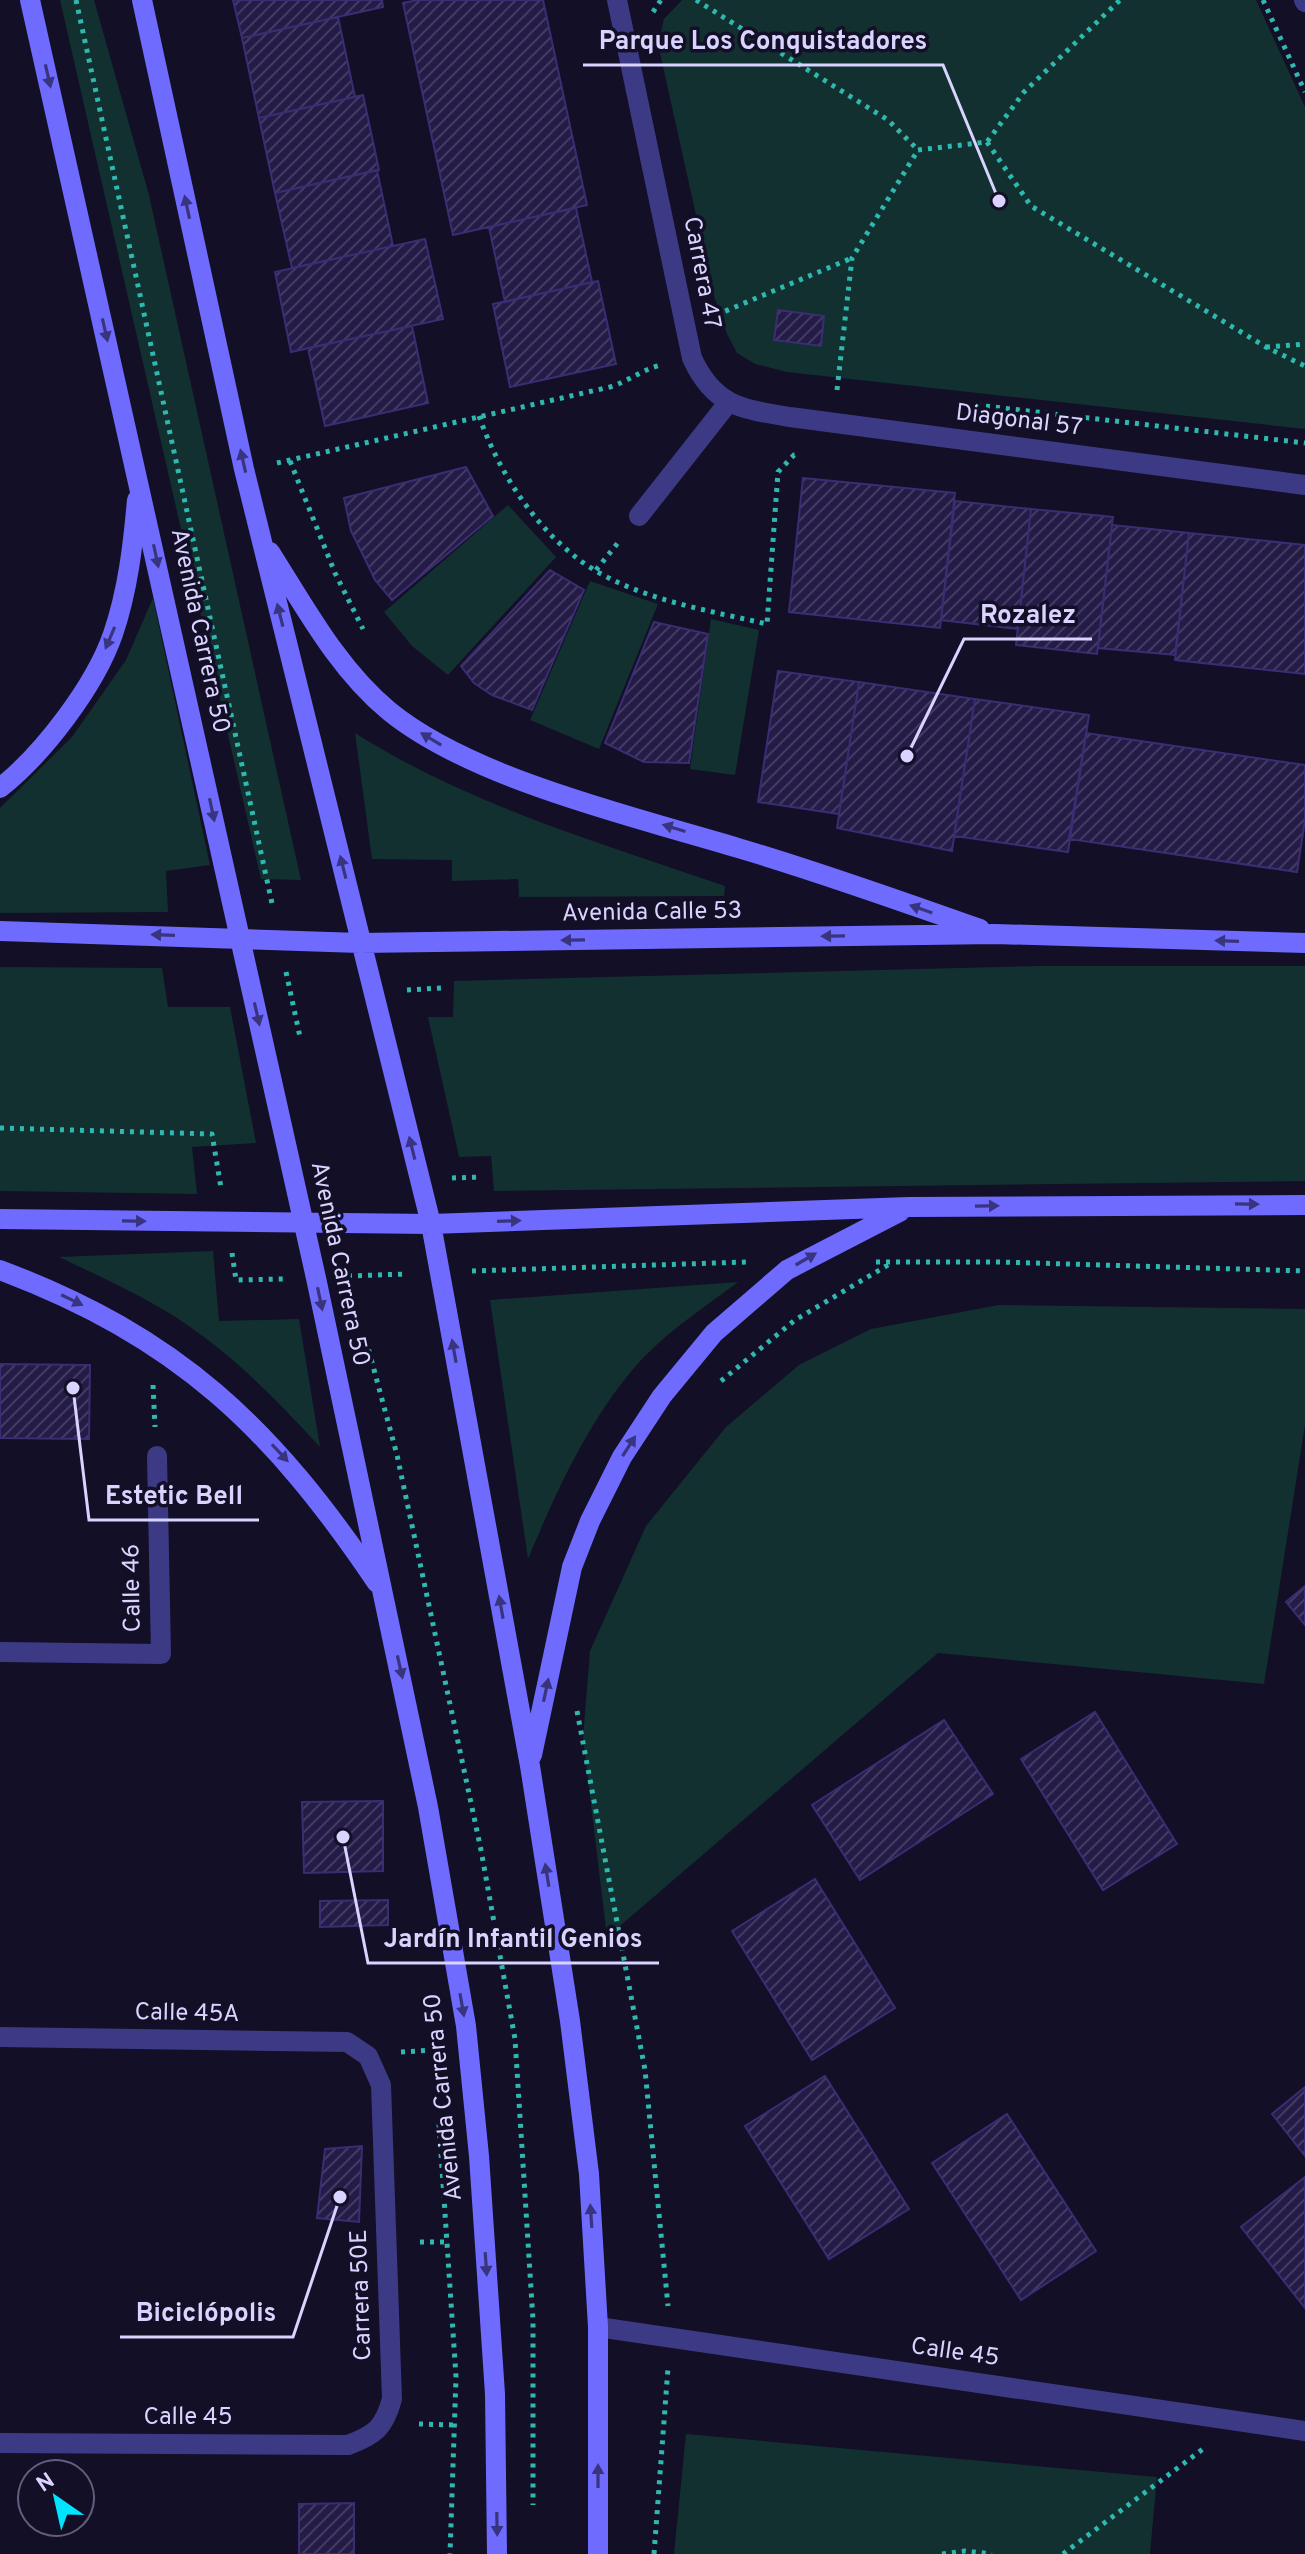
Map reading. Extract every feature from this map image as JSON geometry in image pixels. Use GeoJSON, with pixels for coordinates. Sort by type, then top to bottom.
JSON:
{"type":"FeatureCollection","features":[{"type":"Feature","properties":{"kind":"main road","name":"Avenida Carrera 50"},"geometry":{"type":"LineString","coordinates":[[30,0],[408,1702],[466,2026],[495,2394],[497,2554]]}},
{"type":"Feature","properties":{"kind":"main road"},"geometry":{"type":"LineString","coordinates":[[142,0],[244,469],[431,1224],[530,1766],[587,2159],[598,2327],[598,2554]]}},
{"type":"Feature","properties":{"kind":"main road"},"geometry":{"type":"LineString","coordinates":[[0,788],[43,748],[73,709],[112,638],[126,591],[139,480]]}},
{"type":"Feature","properties":{"kind":"main road"},"geometry":{"type":"LineString","coordinates":[[261,537],[326,641],[357,679],[404,722],[448,749],[523,780],[779,860],[995,934]]}},
{"type":"Feature","properties":{"kind":"main road","name":"Avenida Calle 53"},"geometry":{"type":"LineString","coordinates":[[0,931],[360,943],[995,934],[1305,943]]}},
{"type":"Feature","properties":{"kind":"main road"},"geometry":{"type":"LineString","coordinates":[[0,1219],[431,1224],[909,1207],[1305,1205]]}},
{"type":"Feature","properties":{"kind":"main road"},"geometry":{"type":"LineString","coordinates":[[530,1766],[572,1567],[590,1521],[622,1457],[662,1396],[714,1333],[755,1295],[802,1262],[909,1207]]}},
{"type":"Feature","properties":{"kind":"main road"},"geometry":{"type":"LineString","coordinates":[[0,1270],[56,1292],[150,1343],[234,1409],[296,1470],[383,1591]]}},
{"type":"Feature","properties":{"kind":"street","name":"Carrera 47"},"geometry":{"type":"LineString","coordinates":[[617,0],[692,358],[704,384],[728,403]]}},
{"type":"Feature","properties":{"kind":"street","name":"Diagonal 57"},"geometry":{"type":"LineString","coordinates":[[728,403],[750,411],[840,424],[1305,485]]}},
{"type":"Feature","properties":{"kind":"street"},"geometry":{"type":"LineString","coordinates":[[639,516],[728,403]]}},
{"type":"Feature","properties":{"kind":"street","name":"Calle 46"},"geometry":{"type":"LineString","coordinates":[[0,1652],[161,1654],[157,1456]]}},
{"type":"Feature","properties":{"kind":"street","name":"Calle 45A"},"geometry":{"type":"LineString","coordinates":[[0,2037],[347,2042],[368,2056]]}},
{"type":"Feature","properties":{"kind":"street","name":"Carrera 50E"},"geometry":{"type":"LineString","coordinates":[[368,2056],[381,2085],[392,2399],[386,2422],[375,2435]]}},
{"type":"Feature","properties":{"kind":"street","name":"Calle 45"},"geometry":{"type":"LineString","coordinates":[[598,2327],[1305,2431]]}},
{"type":"Feature","properties":{"kind":"street","name":"Calle 45"},"geometry":{"type":"LineString","coordinates":[[0,2443],[348,2445],[375,2435]]}},
{"type":"Feature","properties":{"kind":"path"},"geometry":{"type":"LineString","coordinates":[[76,0],[270,893]]}},
{"type":"Feature","properties":{"kind":"path"},"geometry":{"type":"LineString","coordinates":[[652,16],[661,0]]}},
{"type":"Feature","properties":{"kind":"path"},"geometry":{"type":"LineString","coordinates":[[696,0],[888,120],[918,150]]}},
{"type":"Feature","properties":{"kind":"path"},"geometry":{"type":"LineString","coordinates":[[918,150],[987,142],[1024,92],[1120,0]]}},
{"type":"Feature","properties":{"kind":"path"},"geometry":{"type":"LineString","coordinates":[[1263,0],[1305,92]]}},
{"type":"Feature","properties":{"kind":"path"},"geometry":{"type":"LineString","coordinates":[[987,142],[1031,206],[1266,347],[1305,366]]}},
{"type":"Feature","properties":{"kind":"path"},"geometry":{"type":"LineString","coordinates":[[840,424],[836,388],[852,258],[918,150]]}},
{"type":"Feature","properties":{"kind":"path"},"geometry":{"type":"LineString","coordinates":[[708,302],[711,317],[852,258]]}},
{"type":"Feature","properties":{"kind":"path"},"geometry":{"type":"LineString","coordinates":[[1266,347],[1305,344]]}},
{"type":"Feature","properties":{"kind":"path"},"geometry":{"type":"LineString","coordinates":[[244,469],[610,387],[627,381],[641,370]]}},
{"type":"Feature","properties":{"kind":"path"},"geometry":{"type":"LineString","coordinates":[[822,385],[852,390]]}},
{"type":"Feature","properties":{"kind":"path"},"geometry":{"type":"LineString","coordinates":[[975,404],[1305,443]]}},
{"type":"Feature","properties":{"kind":"path"},"geometry":{"type":"LineString","coordinates":[[479,416],[492,452],[511,484],[548,530],[596,570],[644,591],[767,624],[778,472],[788,462]]}},
{"type":"Feature","properties":{"kind":"path"},"geometry":{"type":"LineString","coordinates":[[290,461],[341,586],[365,633]]}},
{"type":"Feature","properties":{"kind":"path"},"geometry":{"type":"LineString","coordinates":[[0,1128],[212,1134]]}},
{"type":"Feature","properties":{"kind":"path"},"geometry":{"type":"LineString","coordinates":[[716,1261],[802,1262]]}},
{"type":"Feature","properties":{"kind":"path"},"geometry":{"type":"LineString","coordinates":[[862,1262],[1305,1271]]}},
{"type":"Feature","properties":{"kind":"path"},"geometry":{"type":"LineString","coordinates":[[714,1387],[795,1320],[893,1262]]}},
{"type":"Feature","properties":{"kind":"path"},"geometry":{"type":"LineString","coordinates":[[150,1343],[157,1456]]}},
{"type":"Feature","properties":{"kind":"path"},"geometry":{"type":"LineString","coordinates":[[153,1386],[165,1394]]}},
{"type":"Feature","properties":{"kind":"path"},"geometry":{"type":"LineString","coordinates":[[578,1704],[577,1719],[645,2070],[670,2338],[654,2554]]}},
{"type":"Feature","properties":{"kind":"path"},"geometry":{"type":"LineString","coordinates":[[368,2056],[434,2049],[435,2064]]}},
{"type":"Feature","properties":{"kind":"path"},"geometry":{"type":"LineString","coordinates":[[438,2108],[456,2377],[450,2554]]}},
{"type":"Feature","properties":{"kind":"path"},"geometry":{"type":"LineString","coordinates":[[387,2243],[485,2241]]}},
{"type":"Feature","properties":{"kind":"path"},"geometry":{"type":"LineString","coordinates":[[1063,2554],[1239,2422]]}},
{"type":"Feature","properties":{"kind":"path"},"geometry":{"type":"LineString","coordinates":[[942,2554],[965,2551],[992,2554]]}},
{"type":"Feature","properties":{"kind":"green space"},"geometry":{"type":"Polygon","coordinates":[[[60,0],[94,0],[149,195],[301,880],[261,879],[60,0]]]}},
{"type":"Feature","properties":{"kind":"green space"},"geometry":{"type":"Polygon","coordinates":[[[682,0],[1256,0],[1305,107],[1305,429],[787,372],[755,364],[737,353],[714,296],[658,44],[664,19],[682,0]]]}},
{"type":"Feature","properties":{"kind":"green space"},"geometry":{"type":"Polygon","coordinates":[[[508,505],[556,557],[448,675],[412,646],[384,612],[508,505]]]}},
{"type":"Feature","properties":{"kind":"green space"},"geometry":{"type":"Polygon","coordinates":[[[590,581],[658,604],[599,749],[530,720],[590,581]]]}},
{"type":"Feature","properties":{"kind":"green space"},"geometry":{"type":"Polygon","coordinates":[[[153,598],[210,865],[166,871],[168,912],[0,913],[0,808],[72,737],[126,660],[153,598]]]}},
{"type":"Feature","properties":{"kind":"green space"},"geometry":{"type":"Polygon","coordinates":[[[711,619],[759,630],[735,775],[690,769],[711,619]]]}},
{"type":"Feature","properties":{"kind":"green space"},"geometry":{"type":"Polygon","coordinates":[[[355,733],[443,781],[489,801],[725,886],[724,896],[519,897],[518,879],[452,881],[452,860],[372,859],[355,733]]]}},
{"type":"Feature","properties":{"kind":"green space"},"geometry":{"type":"Polygon","coordinates":[[[1039,966],[1305,966],[1305,1181],[494,1191],[491,1156],[459,1157],[428,1017],[453,1017],[454,981],[1039,966]]]}},
{"type":"Feature","properties":{"kind":"green space"},"geometry":{"type":"Polygon","coordinates":[[[0,967],[162,968],[168,1007],[230,1007],[256,1143],[192,1147],[197,1194],[0,1191],[0,967]]]}},
{"type":"Feature","properties":{"kind":"green space"},"geometry":{"type":"Polygon","coordinates":[[[213,1251],[219,1321],[299,1319],[320,1447],[279,1403],[204,1337],[152,1303],[59,1257],[213,1251]]]}},
{"type":"Feature","properties":{"kind":"green space"},"geometry":{"type":"Polygon","coordinates":[[[738,1282],[665,1337],[624,1380],[577,1454],[528,1559],[490,1300],[738,1282]]]}},
{"type":"Feature","properties":{"kind":"green space"},"geometry":{"type":"Polygon","coordinates":[[[999,1305],[1305,1309],[1305,1425],[1264,1684],[938,1653],[607,1937],[583,1738],[590,1651],[646,1526],[726,1427],[799,1365],[871,1329],[999,1305]]]}},
{"type":"Feature","properties":{"kind":"green space"},"geometry":{"type":"Polygon","coordinates":[[[686,2434],[1157,2477],[1150,2554],[674,2554],[686,2434]]]}},
{"type":"Feature","properties":{"kind":"building"},"geometry":{"type":"Polygon","coordinates":[[[233,0],[382,0],[383,7],[242,38],[233,0]]]}},
{"type":"Feature","properties":{"kind":"building"},"geometry":{"type":"Polygon","coordinates":[[[417,0],[543,0],[587,205],[453,235],[403,3],[417,0]]]}},
{"type":"Feature","properties":{"kind":"building"},"geometry":{"type":"Polygon","coordinates":[[[338,17],[355,97],[259,118],[242,38],[338,17]]]}},
{"type":"Feature","properties":{"kind":"building"},"geometry":{"type":"Polygon","coordinates":[[[363,95],[379,170],[275,193],[259,118],[363,95]]]}},
{"type":"Feature","properties":{"kind":"building"},"geometry":{"type":"Polygon","coordinates":[[[377,170],[393,246],[292,268],[275,193],[377,170]]]}},
{"type":"Feature","properties":{"kind":"building"},"geometry":{"type":"Polygon","coordinates":[[[576,208],[592,282],[505,302],[489,227],[576,208]]]}},
{"type":"Feature","properties":{"kind":"building"},"geometry":{"type":"Polygon","coordinates":[[[425,239],[443,319],[291,352],[275,272],[425,239]]]}},
{"type":"Feature","properties":{"kind":"building"},"geometry":{"type":"Polygon","coordinates":[[[598,281],[616,364],[510,387],[493,304],[598,281]]]}},
{"type":"Feature","properties":{"kind":"building"},"geometry":{"type":"Polygon","coordinates":[[[778,310],[824,316],[821,346],[774,340],[778,310]]]}},
{"type":"Feature","properties":{"kind":"building"},"geometry":{"type":"Polygon","coordinates":[[[412,326],[428,403],[325,426],[308,348],[412,326]]]}},
{"type":"Feature","properties":{"kind":"building"},"geometry":{"type":"Polygon","coordinates":[[[466,467],[493,516],[392,600],[375,580],[351,531],[344,498],[466,467]]]}},
{"type":"Feature","properties":{"kind":"building"},"geometry":{"type":"Polygon","coordinates":[[[803,478],[955,493],[940,628],[789,612],[803,478]]]}},
{"type":"Feature","properties":{"kind":"building"},"geometry":{"type":"Polygon","coordinates":[[[955,501],[1031,509],[1018,629],[941,620],[955,501]]]}},
{"type":"Feature","properties":{"kind":"building"},"geometry":{"type":"Polygon","coordinates":[[[1031,509],[1113,517],[1097,654],[1016,645],[1031,509]]]}},
{"type":"Feature","properties":{"kind":"building"},"geometry":{"type":"Polygon","coordinates":[[[1112,525],[1189,533],[1175,655],[1098,648],[1112,525]]]}},
{"type":"Feature","properties":{"kind":"building"},"geometry":{"type":"Polygon","coordinates":[[[1189,533],[1305,545],[1305,674],[1175,660],[1189,533]]]}},
{"type":"Feature","properties":{"kind":"building"},"geometry":{"type":"Polygon","coordinates":[[[550,570],[584,590],[532,710],[492,695],[474,683],[461,666],[550,570]]]}},
{"type":"Feature","properties":{"kind":"building"},"geometry":{"type":"Polygon","coordinates":[[[654,622],[708,634],[689,763],[644,762],[605,743],[654,622]]]}},
{"type":"Feature","properties":{"kind":"building"},"geometry":{"type":"Polygon","coordinates":[[[778,671],[859,682],[839,814],[758,802],[778,671]]]}},
{"type":"Feature","properties":{"kind":"building"},"geometry":{"type":"Polygon","coordinates":[[[859,682],[975,699],[952,851],[837,828],[859,682]]]}},
{"type":"Feature","properties":{"kind":"building"},"geometry":{"type":"Polygon","coordinates":[[[975,699],[1089,715],[1068,852],[954,836],[975,699]]]}},
{"type":"Feature","properties":{"kind":"building"},"geometry":{"type":"Polygon","coordinates":[[[1086,733],[1305,765],[1305,820],[1297,872],[1069,839],[1086,733]]]}},
{"type":"Feature","properties":{"kind":"building"},"geometry":{"type":"Polygon","coordinates":[[[0,1364],[90,1365],[89,1439],[0,1438],[0,1364]]]}},
{"type":"Feature","properties":{"kind":"building"},"geometry":{"type":"Polygon","coordinates":[[[1305,1586],[1305,1625],[1286,1602],[1305,1586]]]}},
{"type":"Feature","properties":{"kind":"building"},"geometry":{"type":"Polygon","coordinates":[[[1095,1712],[1177,1844],[1103,1890],[1021,1759],[1095,1712]]]}},
{"type":"Feature","properties":{"kind":"building"},"geometry":{"type":"Polygon","coordinates":[[[944,1720],[993,1794],[860,1880],[812,1805],[944,1720]]]}},
{"type":"Feature","properties":{"kind":"building"},"geometry":{"type":"Polygon","coordinates":[[[383,1801],[383,1871],[304,1873],[302,1802],[383,1801]]]}},
{"type":"Feature","properties":{"kind":"building"},"geometry":{"type":"Polygon","coordinates":[[[815,1879],[895,2008],[812,2060],[732,1931],[815,1879]]]}},
{"type":"Feature","properties":{"kind":"building"},"geometry":{"type":"Polygon","coordinates":[[[388,1900],[388,1925],[320,1927],[320,1901],[388,1900]]]}},
{"type":"Feature","properties":{"kind":"building"},"geometry":{"type":"Polygon","coordinates":[[[825,2076],[909,2209],[829,2259],[745,2126],[825,2076]]]}},
{"type":"Feature","properties":{"kind":"building"},"geometry":{"type":"Polygon","coordinates":[[[1305,2087],[1305,2156],[1272,2114],[1305,2087]]]}},
{"type":"Feature","properties":{"kind":"building"},"geometry":{"type":"Polygon","coordinates":[[[1007,2114],[1096,2251],[1021,2300],[932,2163],[1007,2114]]]}},
{"type":"Feature","properties":{"kind":"building"},"geometry":{"type":"Polygon","coordinates":[[[362,2146],[359,2222],[317,2218],[325,2149],[362,2146]]]}},
{"type":"Feature","properties":{"kind":"building"},"geometry":{"type":"Polygon","coordinates":[[[1305,2177],[1305,2308],[1241,2227],[1305,2177]]]}},
{"type":"Feature","properties":{"kind":"building"},"geometry":{"type":"Polygon","coordinates":[[[354,2503],[354,2554],[299,2554],[299,2504],[354,2503]]]}},
{"type":"Feature","properties":{"kind":"place","name":"Parque Los Conquistadores"},"geometry":{"type":"Point","coordinates":[999,201]}},
{"type":"Feature","properties":{"kind":"place","name":"Rozalez"},"geometry":{"type":"Point","coordinates":[907,756]}},
{"type":"Feature","properties":{"kind":"place","name":"Estetic Bell"},"geometry":{"type":"Point","coordinates":[73,1388]}},
{"type":"Feature","properties":{"kind":"place","name":"Jardín Infantil Genios"},"geometry":{"type":"Point","coordinates":[343,1837]}},
{"type":"Feature","properties":{"kind":"place","name":"Biciclópolis"},"geometry":{"type":"Point","coordinates":[340,2197]}}]}
